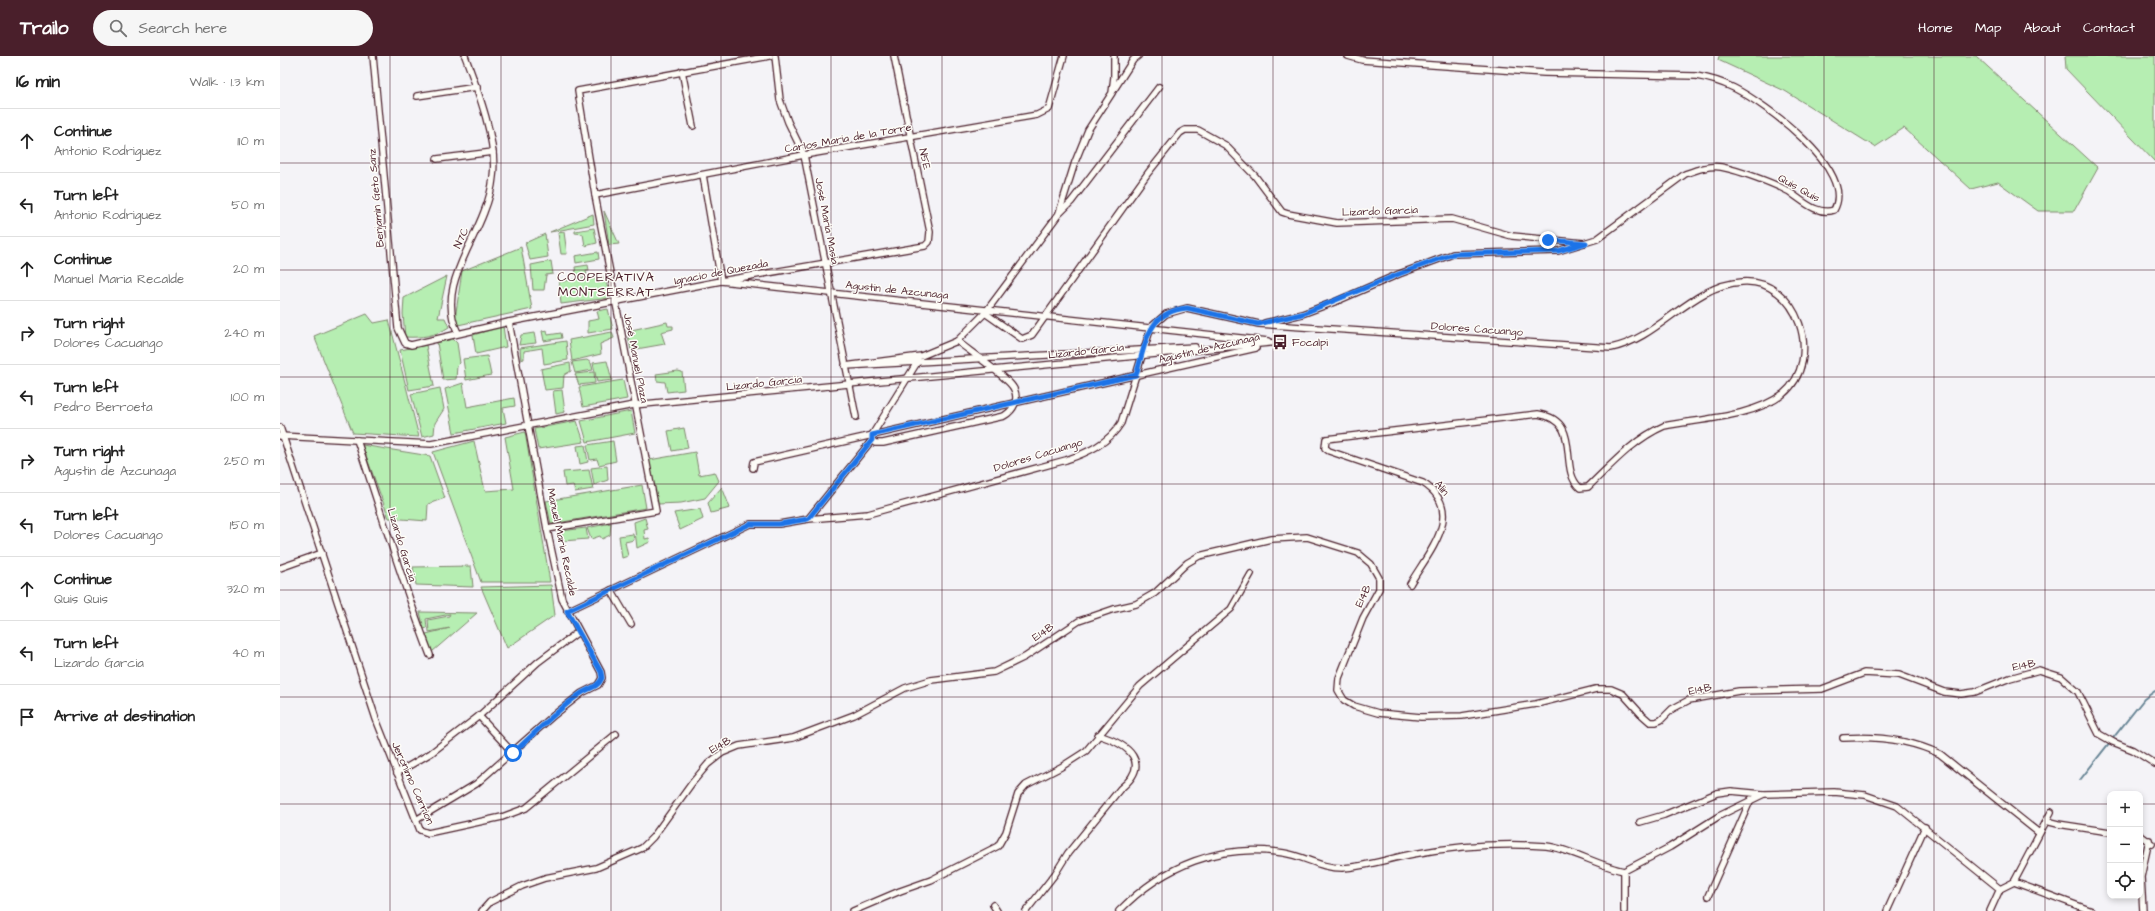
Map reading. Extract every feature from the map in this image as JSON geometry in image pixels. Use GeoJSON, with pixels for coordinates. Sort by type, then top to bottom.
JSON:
{"type":"FeatureCollection","features":[{"type":"Feature","properties":{"kind":"street","name":"Benjamin Geto Sanz"},"geometry":{"type":"LineString","coordinates":[[373,56],[398,328],[401,338]]}},
{"type":"Feature","properties":{"kind":"street","name":"N7C"},"geometry":{"type":"LineString","coordinates":[[458,332],[452,321],[450,309],[454,286],[459,266],[485,212],[493,176],[493,152],[477,87],[465,56]]}},
{"type":"Feature","properties":{"kind":"street"},"geometry":{"type":"LineString","coordinates":[[693,126],[682,71],[770,56]]}},
{"type":"Feature","properties":{"kind":"street","name":"José Maria Masia"},"geometry":{"type":"LineString","coordinates":[[775,56],[780,100],[788,122],[804,155],[856,417]]}},
{"type":"Feature","properties":{"kind":"street","name":"N5E"},"geometry":{"type":"LineString","coordinates":[[894,56],[930,232],[929,242]]}},
{"type":"Feature","properties":{"kind":"street","name":"Carlos Maria de la Torre"},"geometry":{"type":"LineString","coordinates":[[595,195],[804,155],[1038,116],[1049,109],[1064,56]]}},
{"type":"Feature","properties":{"kind":"street"},"geometry":{"type":"LineString","coordinates":[[1112,93],[1114,56]]}},
{"type":"Feature","properties":{"kind":"street"},"geometry":{"type":"LineString","coordinates":[[1058,215],[1075,162],[1088,130],[1133,60],[1138,56]]}},
{"type":"Feature","properties":{"kind":"street","name":"Quis Quis"},"geometry":{"type":"LineString","coordinates":[[1258,324],[1302,314],[1449,255],[1558,251],[1598,239],[1685,174],[1697,169],[1720,167],[1777,186],[1818,210],[1826,213],[1834,210],[1838,203],[1838,195],[1826,166],[1809,144],[1772,111],[1734,88],[1709,78],[1696,76],[1544,73],[1362,60],[1348,56]]}},
{"type":"Feature","properties":{"kind":"street","name":"José Manuel Plaza"},"geometry":{"type":"LineString","coordinates":[[547,529],[656,511],[634,405],[595,195],[578,91],[682,71]]}},
{"type":"Feature","properties":{"kind":"street"},"geometry":{"type":"LineString","coordinates":[[417,96],[477,87]]}},
{"type":"Feature","properties":{"kind":"street"},"geometry":{"type":"LineString","coordinates":[[845,366],[921,356],[957,341],[986,312],[1058,215],[1071,202],[1159,88]]}},
{"type":"Feature","properties":{"kind":"street","name":"Lizardo Garcia"},"geometry":{"type":"LineString","coordinates":[[986,312],[1022,339],[1032,335],[1148,173],[1180,133],[1192,129],[1204,132],[1225,145],[1255,176],[1282,212],[1288,214],[1337,223],[1452,219],[1512,236],[1586,243]]}},
{"type":"Feature","properties":{"kind":"street"},"geometry":{"type":"LineString","coordinates":[[437,158],[493,152]]}},
{"type":"Feature","properties":{"kind":"street"},"geometry":{"type":"LineString","coordinates":[[703,175],[721,281]]}},
{"type":"Feature","properties":{"kind":"street","name":"Ignacio de Quezada"},"geometry":{"type":"LineString","coordinates":[[401,338],[405,343],[411,345],[458,332],[721,281],[925,246],[929,242]]}},
{"type":"Feature","properties":{"kind":"street","name":"Agustin de Azcunaga"},"geometry":{"type":"LineString","coordinates":[[721,281],[986,312],[1280,342]]}},
{"type":"Feature","properties":{"kind":"street","name":"Dolores Cacuango"},"geometry":{"type":"LineString","coordinates":[[567,611],[750,524],[779,524],[808,519],[868,514],[1079,455],[1096,447],[1119,428],[1151,328],[1157,320],[1166,314],[1187,308],[1258,324],[1612,348],[1634,341],[1706,292],[1722,284],[1743,281],[1757,283],[1773,290],[1787,302],[1798,316],[1805,340],[1804,360],[1797,376],[1784,393],[1767,404],[1749,411],[1664,426],[1653,431],[1632,446],[1588,487],[1580,488],[1573,480],[1565,434],[1556,420],[1549,416],[1538,414],[1329,437],[1324,443]]}},
{"type":"Feature","properties":{"kind":"street","name":"Manuel Maria Recalde"},"geometry":{"type":"LineString","coordinates":[[416,820],[476,784],[513,753],[554,715],[582,693],[600,683],[602,678],[601,672],[578,632],[562,599],[547,529],[509,322]]}},
{"type":"Feature","properties":{"kind":"street"},"geometry":{"type":"LineString","coordinates":[[872,438],[875,443],[883,444],[1004,416],[1014,408],[1016,402],[1015,390],[1011,384],[957,341]]}},
{"type":"Feature","properties":{"kind":"street","name":"Lizardo Garcia"},"geometry":{"type":"LineString","coordinates":[[281,436],[431,444],[528,424],[634,405],[907,379],[1143,353],[1280,342]]}},
{"type":"Feature","properties":{"kind":"street","name":"Agustin de Azcunaga"},"geometry":{"type":"LineString","coordinates":[[753,468],[754,462],[872,438],[1016,402],[1280,342]]}},
{"type":"Feature","properties":{"kind":"street","name":"Lizardo Garcia"},"geometry":{"type":"LineString","coordinates":[[845,366],[1143,353]]}},
{"type":"Feature","properties":{"kind":"street"},"geometry":{"type":"LineString","coordinates":[[808,519],[872,438],[921,356]]}},
{"type":"Feature","properties":{"kind":"street","name":"Jeronimo Carrion"},"geometry":{"type":"LineString","coordinates":[[280,427],[281,436],[322,553],[376,719],[420,830],[428,833],[502,817],[526,808],[616,734]]}},
{"type":"Feature","properties":{"kind":"street","name":"Lizardo Garcia"},"geometry":{"type":"LineString","coordinates":[[357,440],[386,524],[408,597],[430,655]]}},
{"type":"Feature","properties":{"kind":"street","name":"Alin"},"geometry":{"type":"LineString","coordinates":[[1324,443],[1325,448],[1330,451],[1423,483],[1430,487],[1442,501],[1444,515],[1440,534],[1410,584]]}},
{"type":"Feature","properties":{"kind":"street","name":"E14B"},"geometry":{"type":"LineString","coordinates":[[482,911],[490,902],[522,886],[545,878],[596,868],[642,848],[653,838],[692,783],[708,764],[722,754],[739,746],[793,738],[854,715],[905,688],[931,680],[994,672],[1025,657],[1079,621],[1114,609],[1136,604],[1155,593],[1186,563],[1199,556],[1287,537],[1306,537],[1358,553],[1371,564],[1379,578],[1379,589],[1363,618],[1339,678],[1338,690],[1344,700],[1354,706],[1378,713],[1421,717],[1462,716],[1536,704],[1596,689],[1611,689],[1623,694],[1650,722],[1656,722],[1662,720],[1672,709],[1689,700],[1739,691],[1822,690],[1847,678],[1864,673],[1900,675],[1944,692],[1961,694],[1975,692],[2010,678],[2039,670],[2061,677],[2075,689],[2086,706],[2096,729],[2100,734],[2113,742],[2133,750],[2155,764]]}},
{"type":"Feature","properties":{"kind":"street"},"geometry":{"type":"LineString","coordinates":[[280,568],[322,553]]}},
{"type":"Feature","properties":{"kind":"street"},"geometry":{"type":"LineString","coordinates":[[853,911],[895,893],[931,880],[998,846],[1006,832],[1018,794],[1026,785],[1075,759],[1086,751],[1140,686],[1231,609],[1251,574]]}},
{"type":"Feature","properties":{"kind":"street"},"geometry":{"type":"LineString","coordinates":[[611,590],[631,624]]}},
{"type":"Feature","properties":{"kind":"street"},"geometry":{"type":"LineString","coordinates":[[397,773],[432,753],[479,716],[538,662],[578,632]]}},
{"type":"Feature","properties":{"kind":"street"},"geometry":{"type":"LineString","coordinates":[[479,716],[513,753]]}},
{"type":"Feature","properties":{"kind":"street"},"geometry":{"type":"LineString","coordinates":[[1026,911],[1073,847],[1120,790],[1129,782],[1135,770],[1135,759],[1129,750],[1115,740],[1098,735]]}},
{"type":"Feature","properties":{"kind":"street"},"geometry":{"type":"LineString","coordinates":[[1843,738],[1868,736],[1927,748],[1940,754],[2039,833]]}},
{"type":"Feature","properties":{"kind":"street"},"geometry":{"type":"LineString","coordinates":[[1640,822],[1664,816],[1717,793],[1731,791],[1764,794],[1834,792],[1865,795],[1897,806],[1925,827],[2000,889]]}},
{"type":"Feature","properties":{"kind":"street"},"geometry":{"type":"LineString","coordinates":[[1119,911],[1160,878],[1177,867],[1199,858],[1239,851],[1284,853],[1296,856],[1319,866],[1344,868],[1442,850],[1495,846],[1546,846],[1559,848],[1606,867],[1624,871],[1670,847],[1719,816],[1751,799],[1764,794]]}},
{"type":"Feature","properties":{"kind":"street"},"geometry":{"type":"LineString","coordinates":[[1708,896],[1751,799]]}},
{"type":"Feature","properties":{"kind":"street"},"geometry":{"type":"LineString","coordinates":[[1990,911],[2000,889],[2014,882],[2051,812]]}},
{"type":"Feature","properties":{"kind":"street"},"geometry":{"type":"LineString","coordinates":[[2046,821],[2107,832]]}},
{"type":"Feature","properties":{"kind":"street"},"geometry":{"type":"LineString","coordinates":[[1887,911],[1925,827]]}},
{"type":"Feature","properties":{"kind":"street"},"geometry":{"type":"LineString","coordinates":[[2143,836],[2150,842],[2141,877],[2143,911]]}},
{"type":"Feature","properties":{"kind":"street"},"geometry":{"type":"LineString","coordinates":[[1624,871],[1624,911]]}},
{"type":"Feature","properties":{"kind":"street"},"geometry":{"type":"LineString","coordinates":[[2014,882],[2092,911]]}},
{"type":"Feature","properties":{"kind":"street"},"geometry":{"type":"LineString","coordinates":[[993,905],[997,911]]}},
{"type":"Feature","properties":{"kind":"green space"},"geometry":{"type":"Polygon","coordinates":[[[1719,56],[1976,56],[2098,168],[2074,211],[2038,211],[1998,182],[1971,189],[1904,128],[1875,147],[1785,91],[1718,60],[1719,56]]]}},
{"type":"Feature","properties":{"kind":"green space"},"geometry":{"type":"Polygon","coordinates":[[[2065,56],[2155,56],[2155,162],[2066,69],[2065,56]]]}},
{"type":"Feature","properties":{"kind":"green space"},"geometry":{"type":"Polygon","coordinates":[[[604,211],[619,244],[609,245],[604,211]]]}},
{"type":"Feature","properties":{"kind":"green space"},"geometry":{"type":"Polygon","coordinates":[[[593,214],[594,224],[550,232],[593,214]]]}},
{"type":"Feature","properties":{"kind":"green space"},"geometry":{"type":"Polygon","coordinates":[[[594,228],[597,243],[585,246],[583,234],[575,233],[575,231],[594,228]]]}},
{"type":"Feature","properties":{"kind":"green space"},"geometry":{"type":"Polygon","coordinates":[[[564,232],[567,254],[561,254],[558,233],[564,232]]]}},
{"type":"Feature","properties":{"kind":"green space"},"geometry":{"type":"Polygon","coordinates":[[[545,234],[548,257],[530,260],[525,243],[545,234]]]}},
{"type":"Feature","properties":{"kind":"green space"},"geometry":{"type":"Polygon","coordinates":[[[521,247],[532,309],[458,325],[455,319],[462,271],[521,247]]]}},
{"type":"Feature","properties":{"kind":"green space"},"geometry":{"type":"Polygon","coordinates":[[[598,252],[599,259],[576,263],[575,256],[598,252]]]}},
{"type":"Feature","properties":{"kind":"green space"},"geometry":{"type":"Polygon","coordinates":[[[551,261],[553,274],[546,275],[544,290],[533,290],[531,265],[551,261]]]}},
{"type":"Feature","properties":{"kind":"green space"},"geometry":{"type":"Polygon","coordinates":[[[588,265],[589,270],[586,270],[587,275],[576,276],[575,267],[588,265]]]}},
{"type":"Feature","properties":{"kind":"green space"},"geometry":{"type":"Polygon","coordinates":[[[447,276],[438,318],[445,318],[449,327],[428,336],[405,337],[403,314],[404,298],[447,276]]]}},
{"type":"Feature","properties":{"kind":"green space"},"geometry":{"type":"Polygon","coordinates":[[[588,277],[592,279],[605,277],[610,298],[561,304],[559,282],[588,277]]]}},
{"type":"Feature","properties":{"kind":"green space"},"geometry":{"type":"Polygon","coordinates":[[[608,309],[613,329],[588,333],[588,321],[599,319],[597,311],[608,309]]]}},
{"type":"Feature","properties":{"kind":"green space"},"geometry":{"type":"Polygon","coordinates":[[[367,314],[374,323],[389,320],[419,437],[353,433],[314,336],[367,314]]]}},
{"type":"Feature","properties":{"kind":"green space"},"geometry":{"type":"Polygon","coordinates":[[[667,322],[668,326],[673,326],[673,329],[661,332],[665,344],[631,350],[627,331],[667,322]]]}},
{"type":"Feature","properties":{"kind":"green space"},"geometry":{"type":"Polygon","coordinates":[[[503,326],[506,347],[476,354],[473,335],[503,326]]]}},
{"type":"Feature","properties":{"kind":"green space"},"geometry":{"type":"Polygon","coordinates":[[[547,330],[548,335],[561,333],[562,338],[544,341],[542,331],[547,330]]]}},
{"type":"Feature","properties":{"kind":"green space"},"geometry":{"type":"Polygon","coordinates":[[[612,332],[614,338],[600,344],[601,354],[572,361],[569,340],[612,332]]]}},
{"type":"Feature","properties":{"kind":"green space"},"geometry":{"type":"Polygon","coordinates":[[[534,333],[536,343],[519,345],[521,335],[534,333]]]}},
{"type":"Feature","properties":{"kind":"green space"},"geometry":{"type":"Polygon","coordinates":[[[452,338],[457,343],[460,363],[457,366],[456,379],[443,380],[437,343],[452,338]]]}},
{"type":"Feature","properties":{"kind":"green space"},"geometry":{"type":"Polygon","coordinates":[[[566,341],[568,360],[544,364],[542,348],[524,351],[524,359],[521,360],[520,348],[566,341]]]}},
{"type":"Feature","properties":{"kind":"green space"},"geometry":{"type":"Polygon","coordinates":[[[426,345],[434,386],[409,390],[400,350],[426,345]]]}},
{"type":"Feature","properties":{"kind":"green space"},"geometry":{"type":"Polygon","coordinates":[[[487,356],[491,375],[466,380],[463,359],[487,356]]]}},
{"type":"Feature","properties":{"kind":"green space"},"geometry":{"type":"Polygon","coordinates":[[[587,360],[591,363],[593,370],[575,373],[572,362],[587,360]]]}},
{"type":"Feature","properties":{"kind":"green space"},"geometry":{"type":"Polygon","coordinates":[[[607,361],[612,380],[597,382],[593,363],[607,361]]]}},
{"type":"Feature","properties":{"kind":"green space"},"geometry":{"type":"Polygon","coordinates":[[[570,363],[571,371],[564,375],[563,388],[545,390],[541,369],[570,363]]]}},
{"type":"Feature","properties":{"kind":"green space"},"geometry":{"type":"Polygon","coordinates":[[[678,371],[682,372],[684,390],[667,392],[665,382],[657,381],[656,374],[678,371]]]}},
{"type":"Feature","properties":{"kind":"green space"},"geometry":{"type":"Polygon","coordinates":[[[594,372],[595,383],[579,385],[575,374],[594,372]]]}},
{"type":"Feature","properties":{"kind":"green space"},"geometry":{"type":"Polygon","coordinates":[[[623,380],[627,399],[583,407],[579,387],[623,380]]]}},
{"type":"Feature","properties":{"kind":"green space"},"geometry":{"type":"Polygon","coordinates":[[[463,383],[467,407],[514,398],[515,406],[503,408],[506,423],[454,433],[445,389],[463,383]]]}},
{"type":"Feature","properties":{"kind":"green space"},"geometry":{"type":"Polygon","coordinates":[[[440,388],[444,409],[435,423],[434,434],[422,437],[411,394],[440,388]]]}},
{"type":"Feature","properties":{"kind":"green space"},"geometry":{"type":"Polygon","coordinates":[[[562,390],[565,412],[556,414],[553,391],[562,390]]]}},
{"type":"Feature","properties":{"kind":"green space"},"geometry":{"type":"Polygon","coordinates":[[[631,411],[635,433],[587,442],[581,421],[631,411]]]}},
{"type":"Feature","properties":{"kind":"green space"},"geometry":{"type":"Polygon","coordinates":[[[577,421],[584,442],[538,449],[534,429],[577,421]]]}},
{"type":"Feature","properties":{"kind":"green space"},"geometry":{"type":"Polygon","coordinates":[[[684,428],[688,448],[672,451],[668,431],[684,428]]]}},
{"type":"Feature","properties":{"kind":"green space"},"geometry":{"type":"Polygon","coordinates":[[[525,432],[550,582],[481,582],[433,452],[474,441],[485,491],[514,489],[505,437],[525,432]]]}},
{"type":"Feature","properties":{"kind":"green space"},"geometry":{"type":"Polygon","coordinates":[[[613,441],[616,461],[599,465],[597,459],[590,460],[587,445],[613,441]]]}},
{"type":"Feature","properties":{"kind":"green space"},"geometry":{"type":"Polygon","coordinates":[[[362,445],[430,456],[445,498],[428,504],[427,521],[389,518],[362,445]]]}},
{"type":"Feature","properties":{"kind":"green space"},"geometry":{"type":"Polygon","coordinates":[[[585,445],[588,462],[580,464],[577,446],[585,445]]]}},
{"type":"Feature","properties":{"kind":"green space"},"geometry":{"type":"Polygon","coordinates":[[[695,452],[699,475],[715,472],[719,481],[705,498],[681,503],[658,504],[649,460],[695,452]]]}},
{"type":"Feature","properties":{"kind":"green space"},"geometry":{"type":"Polygon","coordinates":[[[607,466],[608,480],[594,485],[591,468],[607,466]]]}},
{"type":"Feature","properties":{"kind":"green space"},"geometry":{"type":"Polygon","coordinates":[[[589,470],[593,489],[575,492],[573,485],[565,486],[563,472],[589,470]]]}},
{"type":"Feature","properties":{"kind":"green space"},"geometry":{"type":"Polygon","coordinates":[[[642,485],[646,508],[551,524],[546,501],[642,485]]]}},
{"type":"Feature","properties":{"kind":"green space"},"geometry":{"type":"Polygon","coordinates":[[[722,487],[730,508],[711,513],[708,503],[722,487]]]}},
{"type":"Feature","properties":{"kind":"green space"},"geometry":{"type":"Polygon","coordinates":[[[700,509],[703,519],[680,530],[674,513],[700,509]]]}},
{"type":"Feature","properties":{"kind":"green space"},"geometry":{"type":"Polygon","coordinates":[[[645,518],[648,529],[644,530],[645,539],[649,538],[650,542],[637,548],[634,522],[645,518]]]}},
{"type":"Feature","properties":{"kind":"green space"},"geometry":{"type":"Polygon","coordinates":[[[611,523],[610,535],[602,539],[600,536],[591,539],[587,528],[611,523]]]}},
{"type":"Feature","properties":{"kind":"green space"},"geometry":{"type":"Polygon","coordinates":[[[586,528],[588,539],[563,541],[561,531],[586,528]]]}},
{"type":"Feature","properties":{"kind":"green space"},"geometry":{"type":"Polygon","coordinates":[[[633,534],[634,540],[625,542],[628,556],[622,558],[619,536],[633,534]]]}},
{"type":"Feature","properties":{"kind":"green space"},"geometry":{"type":"Polygon","coordinates":[[[471,566],[473,587],[416,585],[413,567],[471,566]]]}},
{"type":"Feature","properties":{"kind":"green space"},"geometry":{"type":"Polygon","coordinates":[[[551,585],[555,615],[507,648],[481,587],[551,585]]]}},
{"type":"Feature","properties":{"kind":"green space"},"geometry":{"type":"Polygon","coordinates":[[[420,612],[477,613],[432,652],[426,634],[450,628],[429,632],[428,620],[449,616],[450,614],[426,619],[427,628],[424,629],[420,612]]]}},
{"type":"Feature","properties":{"kind":"waterway"},"geometry":{"type":"LineString","coordinates":[[2080,780],[2144,699],[2155,691]]}},
{"type":"Feature","properties":{"kind":"place","name":"Focalpi"},"geometry":{"type":"Point","coordinates":[1280,342]}},
{"type":"Feature","properties":{"kind":"district","name":"COOPERATIVA MONTSERRAT"},"geometry":{"type":"Point","coordinates":[606,284]}},
{"type":"Feature","properties":{"kind":"route"},"geometry":{"type":"LineString","coordinates":[[513,753],[554,715],[582,693],[598,685],[602,678],[601,672],[567,611],[750,524],[779,524],[808,519],[872,440],[872,435],[1136,375],[1151,327],[1157,320],[1166,314],[1181,309],[1187,308],[1258,324],[1302,314],[1399,274],[1453,254],[1558,251],[1586,243],[1548,240]]}}]}
